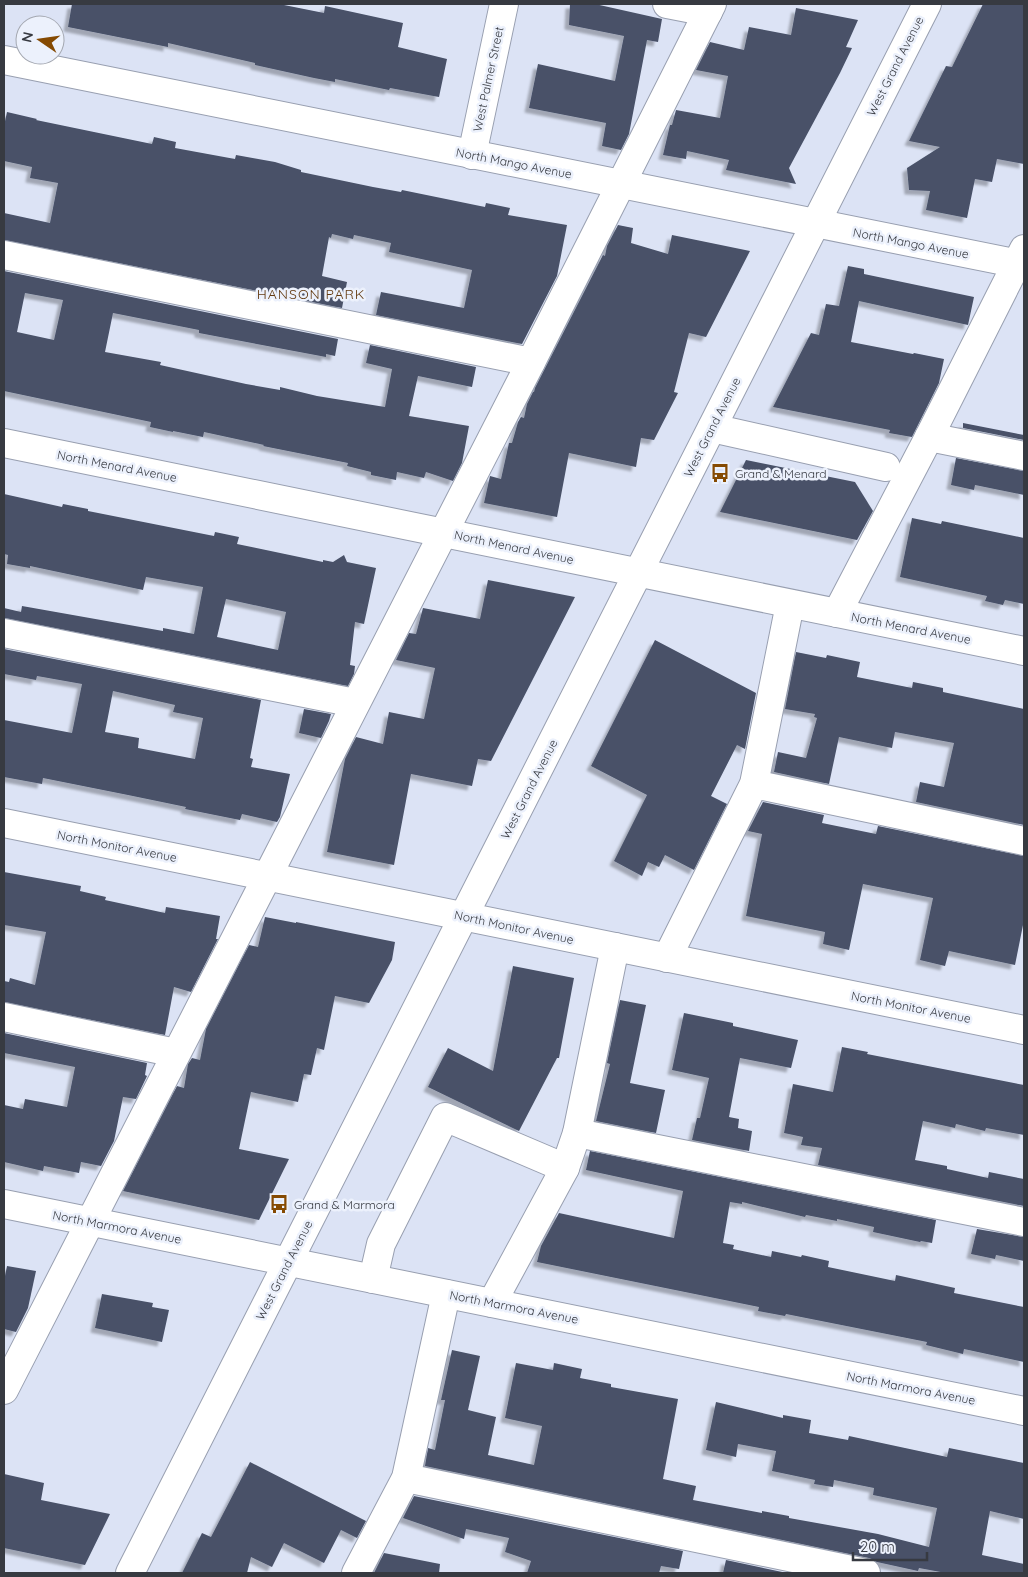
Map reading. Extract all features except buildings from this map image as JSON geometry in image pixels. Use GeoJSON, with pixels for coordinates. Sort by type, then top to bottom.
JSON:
{"type":"FeatureCollection","features":[{"type":"Feature","properties":{"kind":"street","name":"West Palmer Street"},"geometry":{"type":"LineString","coordinates":[[472,155],[504,4]]}},
{"type":"Feature","properties":{"kind":"street"},"geometry":{"type":"LineString","coordinates":[[4,1390],[442,532],[531,362],[710,8],[666,4]]}},
{"type":"Feature","properties":{"kind":"street","name":"West Grand Avenue"},"geometry":{"type":"LineString","coordinates":[[130,1573],[927,4]]}},
{"type":"Feature","properties":{"kind":"street","name":"North Mango Avenue"},"geometry":{"type":"LineString","coordinates":[[4,60],[816,224],[1022,259]]}},
{"type":"Feature","properties":{"kind":"street"},"geometry":{"type":"LineString","coordinates":[[4,255],[531,362]]}},
{"type":"Feature","properties":{"kind":"street"},"geometry":{"type":"LineString","coordinates":[[837,613],[1022,259]]}},
{"type":"Feature","properties":{"kind":"street"},"geometry":{"type":"LineString","coordinates":[[712,428],[886,467]]}},
{"type":"Feature","properties":{"kind":"street"},"geometry":{"type":"LineString","coordinates":[[929,437],[1024,456]]}},
{"type":"Feature","properties":{"kind":"street","name":"North Menard Avenue"},"geometry":{"type":"LineString","coordinates":[[4,443],[638,574],[1024,651]]}},
{"type":"Feature","properties":{"kind":"street"},"geometry":{"type":"LineString","coordinates":[[667,958],[754,784],[790,604]]}},
{"type":"Feature","properties":{"kind":"street"},"geometry":{"type":"LineString","coordinates":[[4,633],[355,703]]}},
{"type":"Feature","properties":{"kind":"street"},"geometry":{"type":"LineString","coordinates":[[754,784],[1024,841]]}},
{"type":"Feature","properties":{"kind":"street","name":"North Monitor Avenue"},"geometry":{"type":"LineString","coordinates":[[4,823],[1024,1030]]}},
{"type":"Feature","properties":{"kind":"street"},"geometry":{"type":"LineString","coordinates":[[492,1303],[565,1168],[577,1133],[615,947]]}},
{"type":"Feature","properties":{"kind":"street"},"geometry":{"type":"LineString","coordinates":[[4,1017],[176,1053]]}},
{"type":"Feature","properties":{"kind":"street"},"geometry":{"type":"LineString","coordinates":[[373,1279],[381,1244],[445,1117],[565,1168]]}},
{"type":"Feature","properties":{"kind":"street"},"geometry":{"type":"LineString","coordinates":[[577,1133],[1024,1222]]}},
{"type":"Feature","properties":{"kind":"street","name":"North Marmora Avenue"},"geometry":{"type":"LineString","coordinates":[[4,1204],[1024,1411]]}},
{"type":"Feature","properties":{"kind":"street"},"geometry":{"type":"LineString","coordinates":[[356,1573],[406,1478],[446,1294]]}},
{"type":"Feature","properties":{"kind":"street"},"geometry":{"type":"LineString","coordinates":[[406,1478],[866,1573]]}},
{"type":"Feature","properties":{"kind":"place","name":"Grand & Menard"},"geometry":{"type":"Point","coordinates":[720,473]}},
{"type":"Feature","properties":{"kind":"place","name":"Grand & Marmora"},"geometry":{"type":"Point","coordinates":[279,1204]}},
{"type":"Feature","properties":{"kind":"district","name":"HANSON PARK"},"geometry":{"type":"Point","coordinates":[311,294]}}]}
